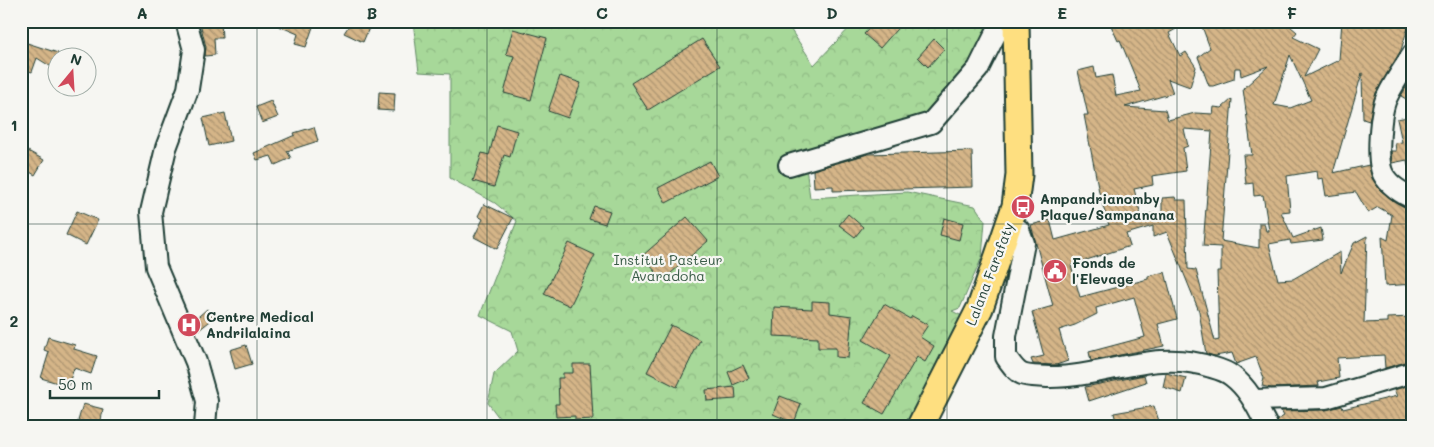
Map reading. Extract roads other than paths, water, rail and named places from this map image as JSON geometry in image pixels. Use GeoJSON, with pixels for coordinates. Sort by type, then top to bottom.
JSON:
{"type":"FeatureCollection","features":[{"type":"Feature","properties":{"kind":"main road","name":"Lalana Farafaty"},"geometry":{"type":"LineString","coordinates":[[920,426],[980,308],[1015,206],[1018,175],[1016,21]]}},
{"type":"Feature","properties":{"kind":"street"},"geometry":{"type":"LineString","coordinates":[[186,21],[194,50],[188,89],[166,148],[151,212],[156,268],[196,362],[207,401],[205,426]]}},
{"type":"Feature","properties":{"kind":"street"},"geometry":{"type":"LineString","coordinates":[[789,166],[930,123],[978,69],[1002,21]]}},
{"type":"Feature","properties":{"kind":"street"},"geometry":{"type":"LineString","coordinates":[[1413,54],[1386,98],[1382,112],[1380,163],[1383,174],[1391,183],[1413,198]]}},
{"type":"Feature","properties":{"kind":"street"},"geometry":{"type":"LineString","coordinates":[[1008,227],[1019,230],[1024,243],[1006,336],[1006,357],[1020,374],[1068,377],[1160,360],[1183,360],[1203,364],[1230,374],[1242,385],[1254,400],[1266,426]]}},
{"type":"Feature","properties":{"kind":"street"},"geometry":{"type":"LineString","coordinates":[[1254,400],[1326,398],[1413,372]]}},
{"type":"Feature","properties":{"kind":"place","name":"Ampandrianomby Plaque/Sampanana"},"geometry":{"type":"Point","coordinates":[1023,207]}},
{"type":"Feature","properties":{"kind":"place","name":"Fonds de l'Elevage"},"geometry":{"type":"Point","coordinates":[1055,271]}},
{"type":"Feature","properties":{"kind":"place","name":"Centre Medical Andrilalaina"},"geometry":{"type":"Point","coordinates":[189,325]}},
{"type":"Feature","properties":{"kind":"park label","name":"Institut Pasteur Avaradoha"},"geometry":{"type":"Point","coordinates":[668,268]}}]}
